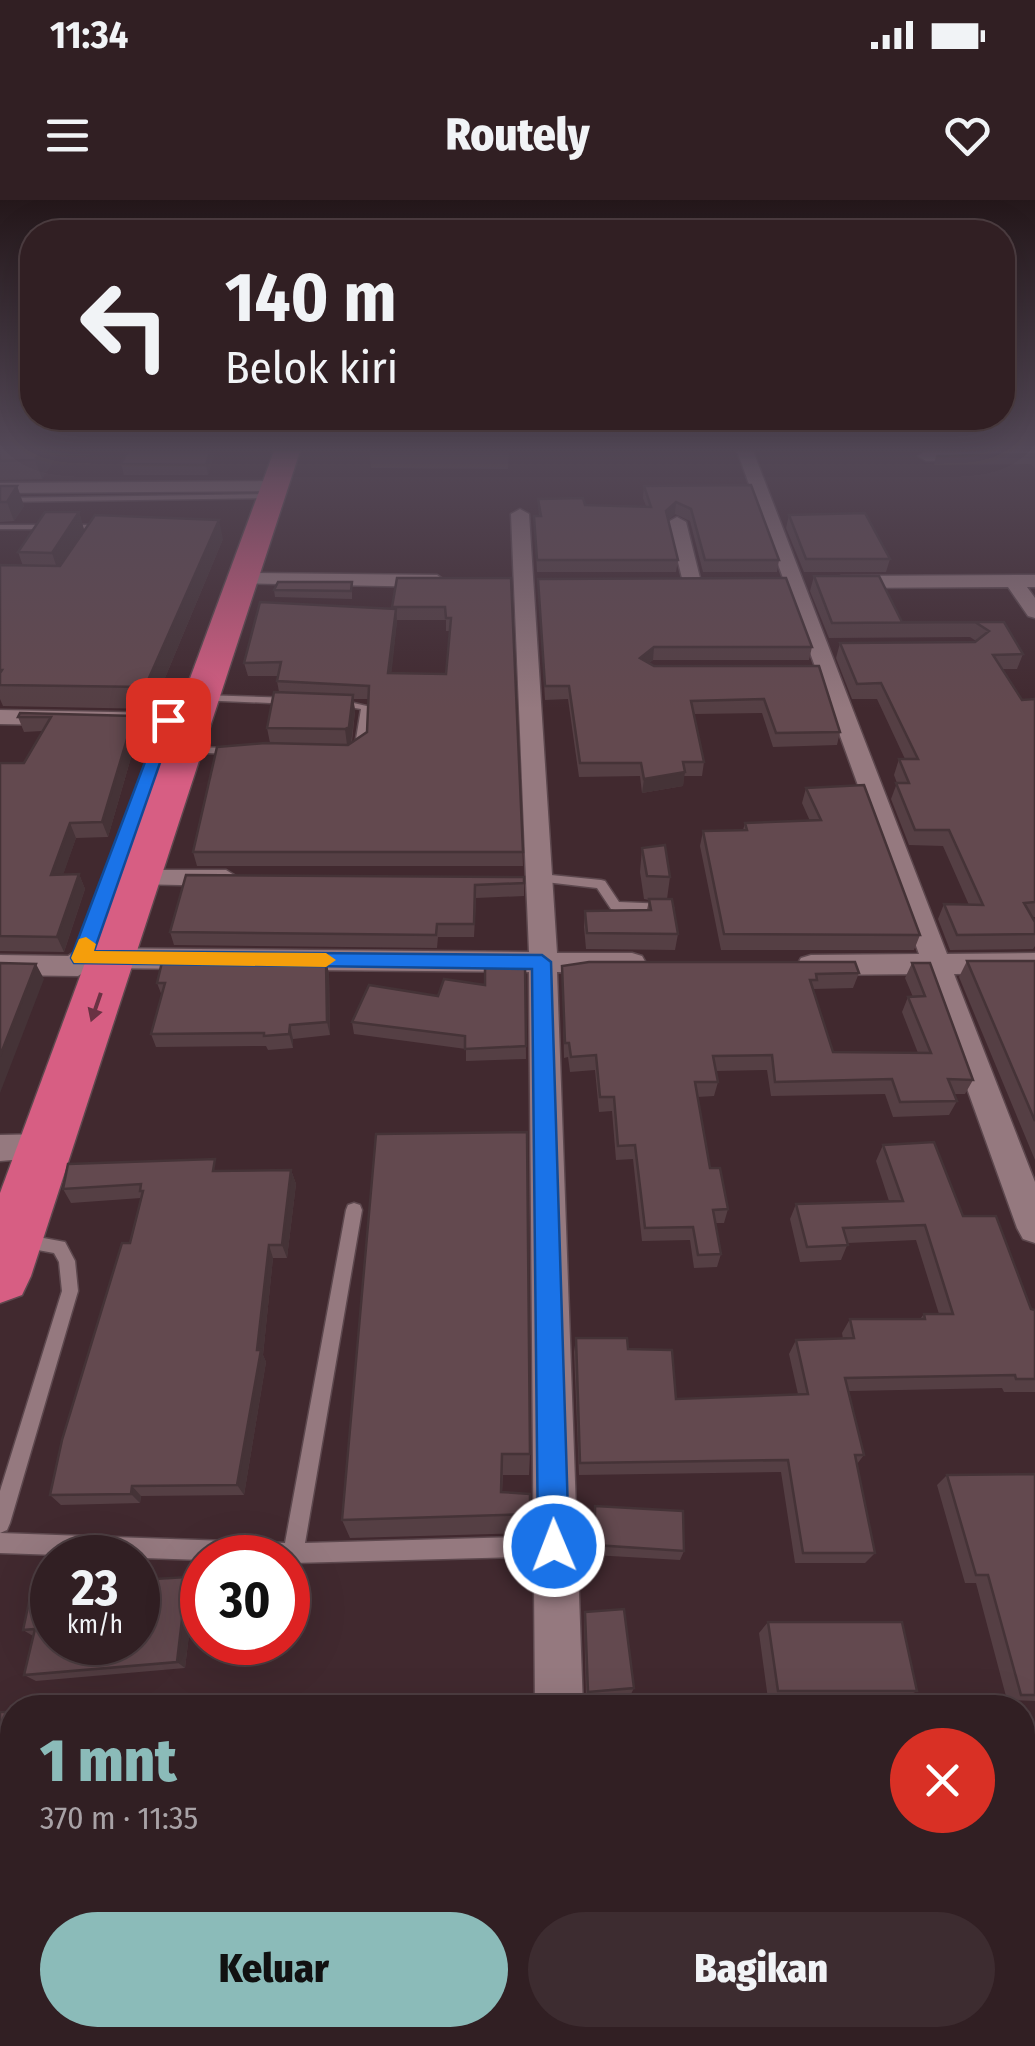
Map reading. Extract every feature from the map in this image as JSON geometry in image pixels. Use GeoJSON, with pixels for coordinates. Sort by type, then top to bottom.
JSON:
{"type":"FeatureCollection","features":[{"type":"Feature","properties":{"kind":"highway"},"geometry":{"type":"LineString","coordinates":[[7,1258],[14,1153],[184,723],[248,537]]}},
{"type":"Feature","properties":{"kind":"highway"},"geometry":{"type":"LineString","coordinates":[[91,961],[142,878],[184,723],[242,597],[256,537]]}},
{"type":"Feature","properties":{"kind":"street"},"geometry":{"type":"LineString","coordinates":[[521,537],[531,878],[542,962],[559,1695]]}},
{"type":"Feature","properties":{"kind":"street"},"geometry":{"type":"LineString","coordinates":[[679,537],[683,582],[713,582]]}},
{"type":"Feature","properties":{"kind":"street"},"geometry":{"type":"LineString","coordinates":[[773,537],[788,583],[824,659],[1033,1219]]}},
{"type":"Feature","properties":{"kind":"street"},"geometry":{"type":"LineString","coordinates":[[1013,580],[1035,612]]}},
{"type":"Feature","properties":{"kind":"street"},"geometry":{"type":"LineString","coordinates":[[788,583],[1035,581]]}},
{"type":"Feature","properties":{"kind":"street"},"geometry":{"type":"LineString","coordinates":[[242,597],[467,582]]}},
{"type":"Feature","properties":{"kind":"street"},"geometry":{"type":"LineString","coordinates":[[0,716],[184,723]]}},
{"type":"Feature","properties":{"kind":"street"},"geometry":{"type":"LineString","coordinates":[[142,878],[262,878]]}},
{"type":"Feature","properties":{"kind":"street"},"geometry":{"type":"LineString","coordinates":[[0,965],[91,961],[657,963]]}},
{"type":"Feature","properties":{"kind":"street"},"geometry":{"type":"LineString","coordinates":[[792,965],[1035,963]]}},
{"type":"Feature","properties":{"kind":"lane"},"geometry":{"type":"LineString","coordinates":[[184,723],[300,701]]}},
{"type":"Feature","properties":{"kind":"lane"},"geometry":{"type":"LineString","coordinates":[[320,702],[359,702],[366,707],[360,746],[350,752],[332,752]]}},
{"type":"Feature","properties":{"kind":"lane"},"geometry":{"type":"LineString","coordinates":[[184,723],[239,751]]}},
{"type":"Feature","properties":{"kind":"lane"},"geometry":{"type":"LineString","coordinates":[[531,878],[601,884],[616,906],[623,908],[666,908]]}},
{"type":"Feature","properties":{"kind":"lane"},"geometry":{"type":"LineString","coordinates":[[297,1535],[354,1210]]}},
{"type":"Feature","properties":{"kind":"lane"},"geometry":{"type":"LineString","coordinates":[[0,1523],[70,1291],[67,1261],[59,1247],[7,1258]]}},
{"type":"Feature","properties":{"kind":"lane"},"geometry":{"type":"LineString","coordinates":[[0,1543],[180,1549]]}},
{"type":"Feature","properties":{"kind":"lane"},"geometry":{"type":"LineString","coordinates":[[310,1553],[554,1546]]}},
{"type":"Feature","properties":{"kind":"building"},"geometry":{"type":"Polygon","coordinates":[[[28,537],[62,537],[52,553],[18,552],[28,537]]]}},
{"type":"Feature","properties":{"kind":"building"},"geometry":{"type":"Polygon","coordinates":[[[80,537],[211,537],[145,687],[0,685],[0,565],[60,566],[80,537]]]}},
{"type":"Feature","properties":{"kind":"building"},"geometry":{"type":"Polygon","coordinates":[[[535,537],[672,537],[678,560],[537,560],[535,537]]]}},
{"type":"Feature","properties":{"kind":"building"},"geometry":{"type":"Polygon","coordinates":[[[699,537],[770,537],[779,560],[705,560],[699,537]]]}},
{"type":"Feature","properties":{"kind":"building"},"geometry":{"type":"Polygon","coordinates":[[[798,537],[878,537],[890,559],[806,559],[798,537]]]}},
{"type":"Feature","properties":{"kind":"building"},"geometry":{"type":"Polygon","coordinates":[[[814,576],[879,576],[902,622],[975,622],[832,623],[814,576]]]}},
{"type":"Feature","properties":{"kind":"building"},"geometry":{"type":"Polygon","coordinates":[[[397,578],[511,578],[523,852],[193,852],[217,747],[265,743],[348,745],[367,732],[369,686],[277,681],[281,662],[244,663],[260,602],[396,609],[388,673],[446,674],[451,618],[446,618],[445,607],[392,607],[397,578]]]}},
{"type":"Feature","properties":{"kind":"building"},"geometry":{"type":"Polygon","coordinates":[[[786,578],[812,647],[654,647],[640,658],[654,666],[819,666],[840,732],[776,733],[764,699],[691,701],[704,762],[683,762],[685,772],[644,779],[641,763],[580,763],[569,686],[545,686],[538,579],[786,578]]]}},
{"type":"Feature","properties":{"kind":"building"},"geometry":{"type":"Polygon","coordinates":[[[278,582],[352,582],[351,591],[274,590],[278,582]]]}},
{"type":"Feature","properties":{"kind":"building"},"geometry":{"type":"Polygon","coordinates":[[[975,622],[1004,622],[1023,654],[993,655],[1022,700],[1035,699],[1035,902],[1024,903],[1035,922],[1035,934],[957,935],[944,904],[983,905],[949,830],[915,830],[896,783],[909,783],[899,759],[918,759],[881,683],[857,684],[840,643],[975,642],[989,631],[975,622]]]}},
{"type":"Feature","properties":{"kind":"building"},"geometry":{"type":"Polygon","coordinates":[[[274,692],[353,695],[349,727],[267,728],[274,692]]]}},
{"type":"Feature","properties":{"kind":"building"},"geometry":{"type":"Polygon","coordinates":[[[20,713],[134,716],[102,822],[70,823],[51,875],[79,874],[57,937],[0,936],[0,763],[24,763],[51,717],[18,717],[20,713]]]}},
{"type":"Feature","properties":{"kind":"building"},"geometry":{"type":"Polygon","coordinates":[[[864,785],[920,935],[724,934],[703,831],[747,830],[745,823],[821,820],[806,788],[864,785]]]}},
{"type":"Feature","properties":{"kind":"building"},"geometry":{"type":"Polygon","coordinates":[[[665,845],[670,877],[647,876],[642,848],[665,845]]]}},
{"type":"Feature","properties":{"kind":"building"},"geometry":{"type":"Polygon","coordinates":[[[186,875],[524,877],[524,883],[475,885],[474,924],[437,924],[436,935],[170,932],[186,875]]]}},
{"type":"Feature","properties":{"kind":"building"},"geometry":{"type":"Polygon","coordinates":[[[649,899],[672,899],[678,934],[587,933],[585,911],[651,910],[649,899]]]}},
{"type":"Feature","properties":{"kind":"building"},"geometry":{"type":"Polygon","coordinates":[[[163,958],[326,960],[327,1022],[290,1025],[289,1034],[264,1036],[151,1034],[165,983],[157,983],[163,958]]]}},
{"type":"Feature","properties":{"kind":"building"},"geometry":{"type":"Polygon","coordinates":[[[967,961],[1035,961],[1035,1121],[967,961]]]}},
{"type":"Feature","properties":{"kind":"building"},"geometry":{"type":"Polygon","coordinates":[[[589,962],[855,962],[859,973],[816,974],[817,980],[810,980],[833,1052],[931,1053],[908,997],[925,996],[912,963],[930,963],[973,1080],[948,1079],[957,1101],[900,1102],[892,1079],[775,1082],[772,1055],[713,1056],[718,1082],[695,1082],[710,1168],[720,1168],[728,1209],[713,1210],[721,1254],[698,1255],[693,1227],[645,1228],[635,1145],[618,1146],[614,1097],[600,1097],[596,1055],[571,1057],[569,1043],[565,1043],[562,966],[589,962]]]}},
{"type":"Feature","properties":{"kind":"building"},"geometry":{"type":"Polygon","coordinates":[[[0,963],[36,964],[0,1056],[0,963]]]}},
{"type":"Feature","properties":{"kind":"building"},"geometry":{"type":"Polygon","coordinates":[[[525,964],[526,1046],[465,1049],[465,1036],[352,1022],[369,985],[438,996],[444,979],[485,985],[485,965],[525,964]]]}},
{"type":"Feature","properties":{"kind":"building"},"geometry":{"type":"Polygon","coordinates":[[[527,1132],[530,1454],[502,1454],[501,1492],[530,1494],[530,1514],[342,1520],[376,1134],[527,1132]]]}},
{"type":"Feature","properties":{"kind":"building"},"geometry":{"type":"Polygon","coordinates":[[[934,1142],[963,1216],[996,1216],[1031,1309],[1035,1310],[1035,1379],[1016,1379],[1015,1375],[845,1378],[864,1455],[855,1455],[875,1553],[803,1553],[788,1460],[580,1463],[576,1338],[627,1338],[628,1349],[672,1350],[676,1399],[808,1394],[796,1340],[854,1338],[850,1319],[925,1319],[924,1314],[953,1314],[925,1225],[843,1228],[848,1245],[807,1247],[796,1204],[903,1201],[883,1145],[934,1142]]]}},
{"type":"Feature","properties":{"kind":"building"},"geometry":{"type":"Polygon","coordinates":[[[215,1159],[213,1171],[291,1170],[282,1245],[269,1245],[257,1350],[261,1350],[237,1485],[132,1486],[131,1494],[50,1495],[62,1440],[122,1243],[130,1243],[143,1191],[141,1184],[63,1189],[68,1164],[215,1159]]]}},
{"type":"Feature","properties":{"kind":"building"},"geometry":{"type":"Polygon","coordinates":[[[1035,1474],[1035,1695],[1021,1695],[988,1575],[976,1575],[947,1475],[1035,1474]]]}},
{"type":"Feature","properties":{"kind":"building"},"geometry":{"type":"Polygon","coordinates":[[[595,1506],[683,1511],[684,1551],[595,1545],[595,1506]]]}},
{"type":"Feature","properties":{"kind":"building"},"geometry":{"type":"Polygon","coordinates":[[[180,1577],[177,1662],[160,1663],[160,1579],[180,1577]]]}},
{"type":"Feature","properties":{"kind":"building"},"geometry":{"type":"Polygon","coordinates":[[[30,1597],[30,1629],[23,1630],[30,1597]]]}},
{"type":"Feature","properties":{"kind":"building"},"geometry":{"type":"Polygon","coordinates":[[[624,1609],[634,1688],[588,1692],[585,1612],[624,1609]]]}},
{"type":"Feature","properties":{"kind":"building"},"geometry":{"type":"Polygon","coordinates":[[[768,1622],[902,1622],[917,1691],[778,1691],[768,1622]]]}},
{"type":"Feature","properties":{"kind":"building"},"geometry":{"type":"Polygon","coordinates":[[[30,1650],[30,1665],[142,1665],[24,1675],[30,1650]]]}},
{"type":"Feature","properties":{"kind":"slow traffic"},"geometry":{"type":"LineString","coordinates":[[86,944],[81,958],[326,960]]}},
{"type":"Feature","properties":{"kind":"route"},"geometry":{"type":"LineString","coordinates":[[168,720],[81,958],[542,962],[554,1546]]}}]}
